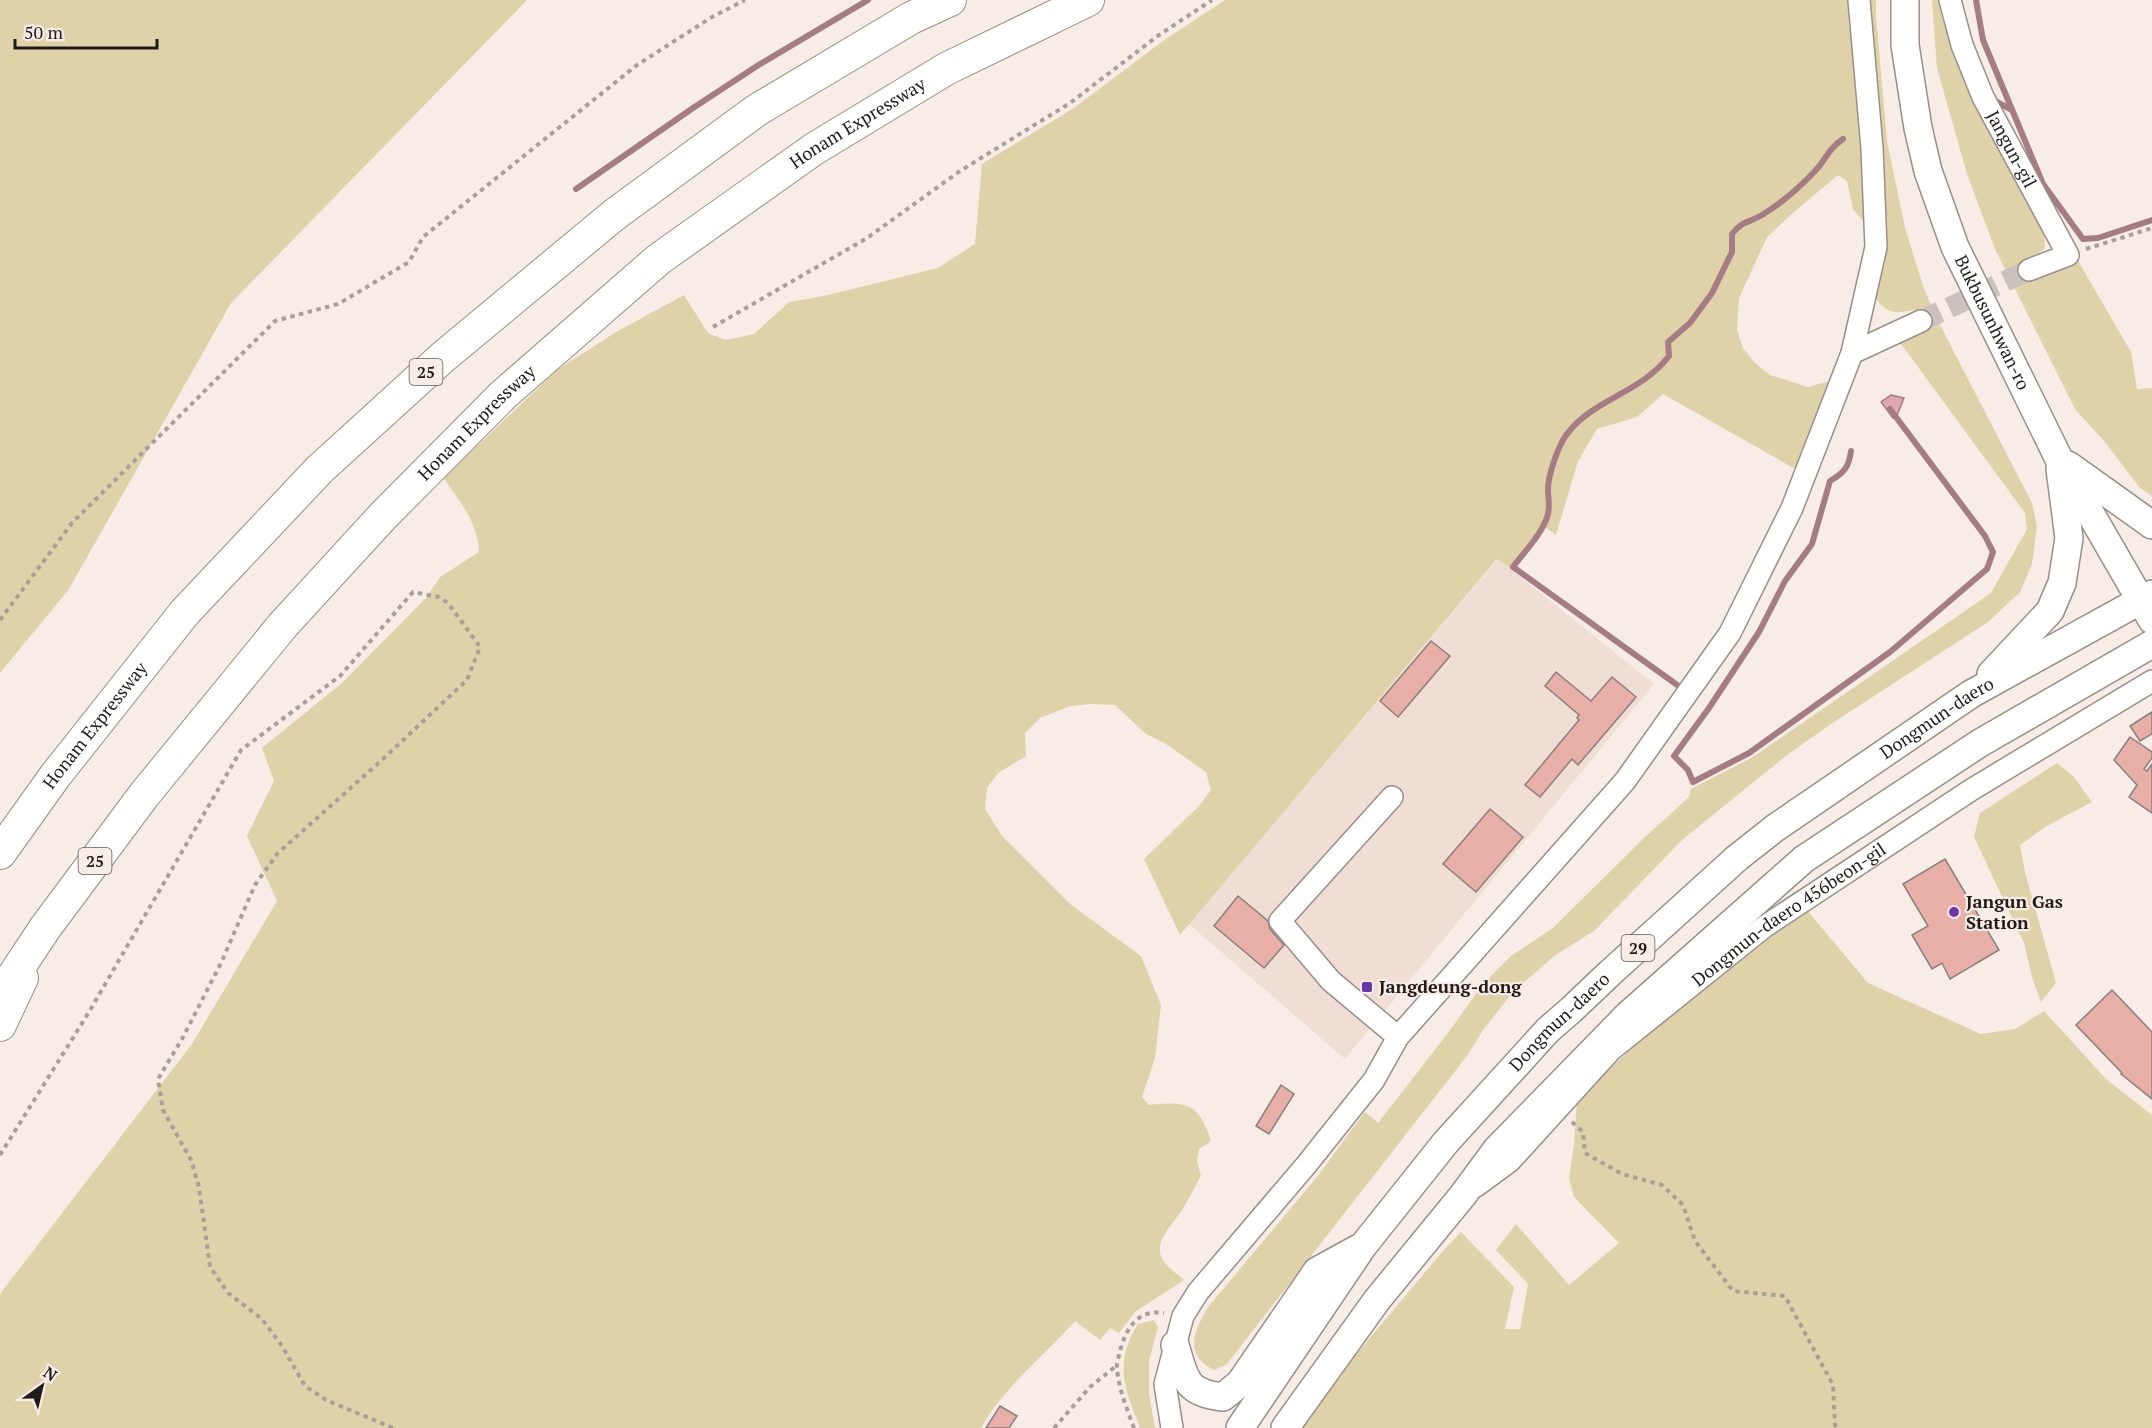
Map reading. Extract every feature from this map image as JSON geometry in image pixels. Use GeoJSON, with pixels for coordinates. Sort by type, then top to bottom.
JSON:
{"type":"FeatureCollection","features":[{"type":"Feature","properties":{"kind":"highway","name":"Honam Expressway"},"geometry":{"type":"LineString","coordinates":[[0,853],[56,776],[185,612],[320,469],[443,357],[614,215],[757,110],[911,18],[950,0]]}},
{"type":"Feature","properties":{"kind":"highway","name":"Honam Expressway"},"geometry":{"type":"LineString","coordinates":[[0,996],[45,928],[144,795],[283,625],[383,516],[503,395],[659,259],[814,149],[946,69],[1088,0]]}},
{"type":"Feature","properties":{"kind":"highway"},"geometry":{"type":"LineString","coordinates":[[0,1025],[45,928]]}},
{"type":"Feature","properties":{"kind":"main road","name":"Bukbusunhwan-ro"},"geometry":{"type":"LineString","coordinates":[[1905,0],[1905,45],[1918,128],[1928,171],[1955,247],[2059,459],[2148,605]]}},
{"type":"Feature","properties":{"kind":"main road"},"geometry":{"type":"LineString","coordinates":[[2059,459],[2152,525]]}},
{"type":"Feature","properties":{"kind":"main road"},"geometry":{"type":"LineString","coordinates":[[1971,694],[2050,610],[2062,583],[2069,538],[2059,459]]}},
{"type":"Feature","properties":{"kind":"main road","name":"Dongmun-daero"},"geometry":{"type":"LineString","coordinates":[[1240,1428],[1363,1246],[1446,1142],[1548,1030],[1610,973],[1737,858],[1775,828],[1971,694],[2148,605]]}},
{"type":"Feature","properties":{"kind":"main road","name":"29"},"geometry":{"type":"LineString","coordinates":[[1285,1428],[1377,1300],[1463,1195],[1497,1149],[1629,1014],[1804,859],[1980,743],[2152,644]]}},
{"type":"Feature","properties":{"kind":"main road"},"geometry":{"type":"LineString","coordinates":[[1175,1345],[1187,1382],[1206,1395],[1223,1397],[1240,1383],[1317,1271],[1363,1246]]}},
{"type":"Feature","properties":{"kind":"street"},"geometry":{"type":"LineString","coordinates":[[1172,1428],[1165,1384],[1183,1316],[1198,1292],[1374,1080],[1398,1036],[1625,781],[1730,633],[1792,508],[1852,353],[1876,247],[1872,148],[1859,0]]}},
{"type":"Feature","properties":{"kind":"street","name":"Jangun-gil"},"geometry":{"type":"LineString","coordinates":[[1950,0],[1962,45],[1983,97],[2068,255]]}},
{"type":"Feature","properties":{"kind":"street"},"geometry":{"type":"LineString","coordinates":[[2030,270],[2068,255]]}},
{"type":"Feature","properties":{"kind":"street"},"geometry":{"type":"LineString","coordinates":[[1852,353],[1921,321]]}},
{"type":"Feature","properties":{"kind":"street","name":"Dongmun-daero 456beon-gil"},"geometry":{"type":"LineString","coordinates":[[1463,1195],[1510,1161],[1611,1050],[1764,927],[1971,790],[2152,681]]}},
{"type":"Feature","properties":{"kind":"street"},"geometry":{"type":"LineString","coordinates":[[1392,797],[1280,921],[1331,981],[1398,1036]]}},
{"type":"Feature","properties":{"kind":"path"},"geometry":{"type":"LineString","coordinates":[[0,620],[72,523],[275,321],[338,304],[409,262],[423,237],[637,64],[712,17],[745,0]]}},
{"type":"Feature","properties":{"kind":"path"},"geometry":{"type":"LineString","coordinates":[[713,327],[867,238],[960,171],[1070,102],[1159,35],[1212,0]]}},
{"type":"Feature","properties":{"kind":"path"},"geometry":{"type":"LineString","coordinates":[[2068,255],[2152,228]]}},
{"type":"Feature","properties":{"kind":"path"},"geometry":{"type":"LineString","coordinates":[[0,1155],[89,1012],[241,750],[340,676],[413,592],[439,597],[448,603],[480,647],[467,680],[277,854],[255,885],[221,963],[182,1039],[158,1079],[163,1110],[191,1160],[200,1187],[210,1267],[228,1293],[262,1319],[282,1346],[305,1386],[326,1400],[393,1428]]}},
{"type":"Feature","properties":{"kind":"path"},"geometry":{"type":"LineString","coordinates":[[1539,1129],[1572,1122],[1583,1132],[1586,1153],[1622,1174],[1662,1185],[1683,1205],[1695,1241],[1733,1291],[1785,1296],[1833,1385],[1837,1428]]}},
{"type":"Feature","properties":{"kind":"path"},"geometry":{"type":"LineString","coordinates":[[1134,1428],[1122,1395],[1116,1366],[1124,1336],[1134,1320],[1153,1311],[1183,1316]]}},
{"type":"Feature","properties":{"kind":"path"},"geometry":{"type":"LineString","coordinates":[[1054,1428],[1090,1387],[1116,1366]]}},
{"type":"Feature","properties":{"kind":"shaded area"},"geometry":{"type":"Polygon","coordinates":[[[0,0],[527,0],[231,303],[69,589],[0,673],[0,0]]]}},
{"type":"Feature","properties":{"kind":"shaded area"},"geometry":{"type":"Polygon","coordinates":[[[1225,0],[1854,0],[1868,226],[1853,209],[1847,181],[1838,175],[1767,237],[1739,298],[1737,330],[1743,348],[1754,362],[1770,375],[1808,387],[1830,381],[1822,412],[1797,470],[1663,394],[1637,417],[1597,429],[1578,461],[1556,535],[1542,525],[1510,568],[1497,559],[1180,935],[1144,859],[1199,806],[1211,790],[1206,772],[1166,744],[1146,734],[1115,705],[1090,704],[1071,706],[1040,718],[1025,733],[1026,756],[998,773],[987,788],[985,809],[1002,836],[1070,904],[1141,956],[1161,1005],[1155,1058],[1142,1097],[1149,1105],[1173,1104],[1190,1107],[1202,1119],[1211,1141],[1199,1149],[1197,1161],[1201,1176],[1160,1245],[1163,1260],[1184,1280],[1136,1311],[1119,1333],[1110,1328],[1100,1340],[1075,1321],[1013,1385],[981,1428],[0,1428],[0,1294],[192,1044],[277,901],[247,836],[274,781],[262,748],[342,683],[426,598],[440,577],[479,552],[471,521],[442,476],[557,370],[616,332],[684,295],[708,333],[725,340],[754,334],[789,302],[824,296],[938,268],[975,244],[982,164],[1074,108],[1163,41],[1225,0]]]}},
{"type":"Feature","properties":{"kind":"shaded area"},"geometry":{"type":"Polygon","coordinates":[[[1866,0],[1876,0],[1887,141],[1905,228],[1924,289],[1938,321],[2032,503],[2037,527],[2032,564],[2020,592],[1988,622],[1787,755],[1682,840],[1594,931],[1554,956],[1513,992],[1483,1030],[1467,1056],[1226,1365],[1214,1370],[1204,1364],[1198,1356],[1194,1341],[1199,1323],[1209,1306],[1317,1177],[1365,1112],[1378,1123],[1483,984],[1511,956],[1553,928],[1689,797],[1691,789],[1753,757],[1991,593],[2027,529],[2025,513],[1899,341],[1925,327],[1920,309],[1893,312],[1883,307],[1873,294],[1866,0]]]}},
{"type":"Feature","properties":{"kind":"shaded area"},"geometry":{"type":"Polygon","coordinates":[[[1932,0],[1945,0],[1957,49],[2044,234],[2045,248],[2037,255],[2022,261],[2033,282],[2077,259],[2131,352],[2137,389],[2152,388],[2152,496],[2140,488],[2104,441],[2075,409],[1995,249],[1967,174],[1937,68],[1932,0]]]}},
{"type":"Feature","properties":{"kind":"shaded area"},"geometry":{"type":"Polygon","coordinates":[[[1891,395],[1904,398],[1898,413],[1893,418],[1881,402],[1891,395]]]}},
{"type":"Feature","properties":{"kind":"shaded area"},"geometry":{"type":"Polygon","coordinates":[[[1498,559],[1654,684],[1345,1059],[1189,924],[1498,559]]]}},
{"type":"Feature","properties":{"kind":"shaded area"},"geometry":{"type":"Polygon","coordinates":[[[2057,763],[2074,777],[2092,802],[2045,827],[2020,845],[2025,872],[2056,983],[2041,1002],[2033,981],[2024,943],[1974,837],[1980,813],[2057,763]]]}},
{"type":"Feature","properties":{"kind":"shaded area"},"geometry":{"type":"Polygon","coordinates":[[[1806,909],[1868,983],[1981,1034],[2015,1029],[2044,1011],[2106,1079],[2152,1115],[2152,1428],[1301,1428],[1333,1382],[1461,1232],[1514,1287],[1505,1329],[1520,1329],[1528,1284],[1496,1250],[1516,1224],[1569,1285],[1619,1243],[1574,1197],[1569,1178],[1577,1100],[1632,1048],[1710,981],[1806,909]]]}},
{"type":"Feature","properties":{"kind":"shaded area"},"geometry":{"type":"Polygon","coordinates":[[[1154,1320],[1158,1327],[1149,1361],[1149,1393],[1155,1428],[1140,1428],[1126,1388],[1124,1364],[1130,1338],[1138,1324],[1154,1320]]]}},
{"type":"Feature","properties":{"kind":"building"},"geometry":{"type":"Polygon","coordinates":[[[1431,641],[1450,656],[1398,717],[1380,701],[1431,641]]]}},
{"type":"Feature","properties":{"kind":"building"},"geometry":{"type":"Polygon","coordinates":[[[1556,672],[1591,701],[1612,677],[1636,697],[1578,765],[1572,759],[1540,797],[1525,785],[1579,720],[1577,718],[1579,715],[1545,686],[1556,672]]]}},
{"type":"Feature","properties":{"kind":"building"},"geometry":{"type":"Polygon","coordinates":[[[2152,712],[2152,734],[2140,741],[2130,726],[2152,712]]]}},
{"type":"Feature","properties":{"kind":"building"},"geometry":{"type":"Polygon","coordinates":[[[2130,737],[2152,752],[2152,758],[2144,769],[2147,771],[2152,764],[2152,813],[2129,797],[2137,785],[2114,760],[2130,737]]]}},
{"type":"Feature","properties":{"kind":"building"},"geometry":{"type":"Polygon","coordinates":[[[1490,809],[1523,837],[1476,892],[1443,864],[1490,809]]]}},
{"type":"Feature","properties":{"kind":"building"},"geometry":{"type":"Polygon","coordinates":[[[1945,859],[1999,950],[1950,979],[1942,963],[1932,969],[1912,935],[1928,926],[1903,884],[1945,859]]]}},
{"type":"Feature","properties":{"kind":"building"},"geometry":{"type":"Polygon","coordinates":[[[1238,896],[1268,921],[1270,929],[1284,945],[1264,968],[1214,926],[1238,896]]]}},
{"type":"Feature","properties":{"kind":"building"},"geometry":{"type":"Polygon","coordinates":[[[2112,990],[2152,1032],[2152,1099],[2121,1074],[2076,1025],[2112,990]]]}},
{"type":"Feature","properties":{"kind":"building"},"geometry":{"type":"Polygon","coordinates":[[[1281,1085],[1294,1094],[1269,1134],[1256,1126],[1281,1085]]]}},
{"type":"Feature","properties":{"kind":"building"},"geometry":{"type":"Polygon","coordinates":[[[1000,1406],[1017,1416],[1009,1428],[986,1428],[1000,1406]]]}},
{"type":"Feature","properties":{"kind":"waterway"},"geometry":{"type":"LineString","coordinates":[[576,189],[757,66],[868,0]]}},
{"type":"Feature","properties":{"kind":"waterway"},"geometry":{"type":"LineString","coordinates":[[1976,0],[1983,40],[2043,184],[2083,239],[2098,238],[2152,220]]}},
{"type":"Feature","properties":{"kind":"waterway"},"geometry":{"type":"LineString","coordinates":[[1997,102],[2012,110]]}},
{"type":"Feature","properties":{"kind":"waterway"},"geometry":{"type":"LineString","coordinates":[[1680,687],[1513,567],[1546,521],[1549,511],[1550,477],[1557,453],[1567,434],[1590,412],[1658,369],[1669,356],[1668,342],[1690,323],[1712,293],[1732,252],[1732,234],[1740,226],[1762,215],[1791,194],[1816,170],[1830,150],[1843,139]]}},
{"type":"Feature","properties":{"kind":"waterway"},"geometry":{"type":"LineString","coordinates":[[1851,451],[1845,469],[1830,481],[1812,544],[1785,581],[1759,632],[1674,756],[1688,770],[1693,782],[1749,753],[1890,652],[1987,569],[1993,552],[1985,536],[1890,409]]}},
{"type":"Feature","properties":{"kind":"tunnel"},"geometry":{"type":"LineString","coordinates":[[1921,321],[2029,270]]}},
{"type":"Feature","properties":{"kind":"place","name":"Jangun Gas Station"},"geometry":{"type":"Point","coordinates":[1954,912]}},
{"type":"Feature","properties":{"kind":"place","name":"Jangdeung-dong"},"geometry":{"type":"Point","coordinates":[1367,987]}}]}
